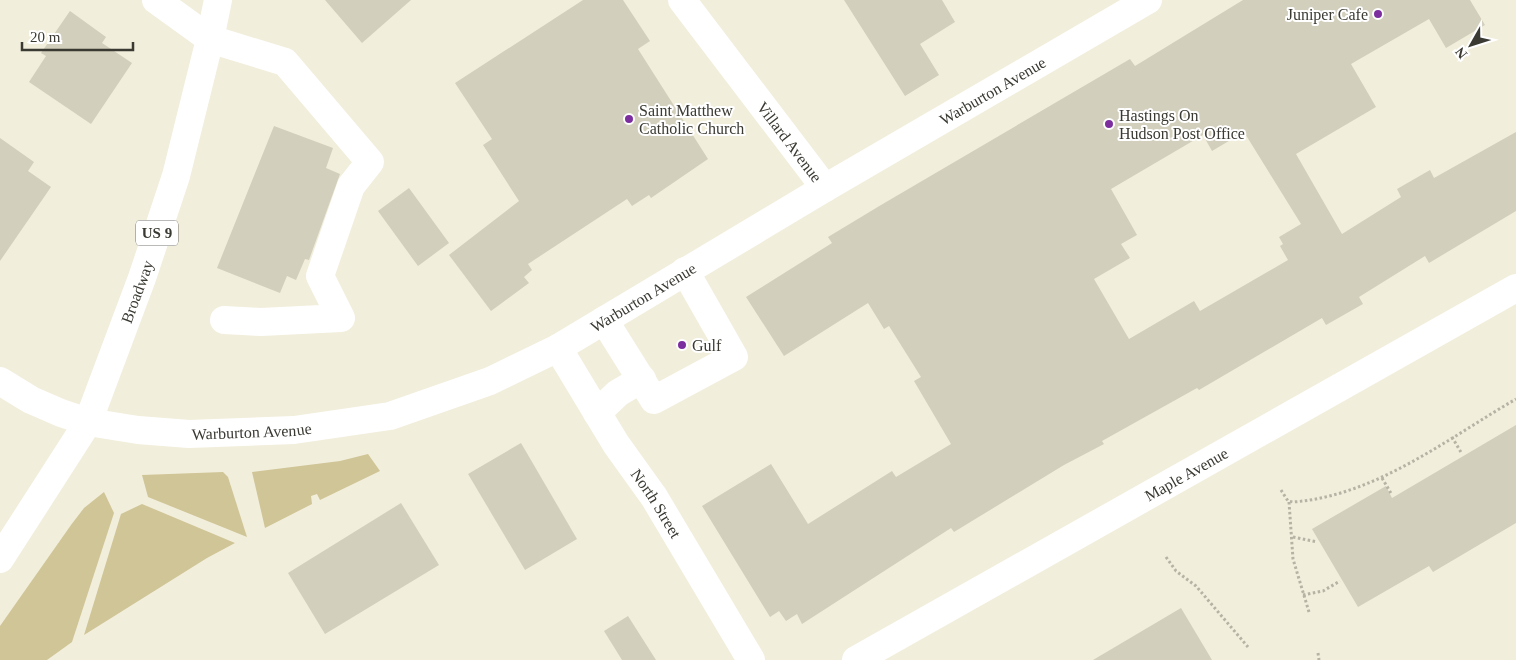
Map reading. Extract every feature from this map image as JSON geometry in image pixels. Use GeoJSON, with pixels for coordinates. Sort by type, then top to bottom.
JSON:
{"type":"FeatureCollection","features":[{"type":"Feature","properties":{"kind":"street"},"geometry":{"type":"LineString","coordinates":[[156,0],[210,39],[285,62],[370,162],[351,186],[320,276],[341,318],[261,322],[224,320]]}},
{"type":"Feature","properties":{"kind":"street","name":"Broadway"},"geometry":{"type":"LineString","coordinates":[[0,559],[88,422],[142,278],[176,176],[218,0]]}},
{"type":"Feature","properties":{"kind":"street","name":"Villard Avenue"},"geometry":{"type":"LineString","coordinates":[[682,0],[824,188]]}},
{"type":"Feature","properties":{"kind":"street","name":"Warburton Avenue"},"geometry":{"type":"LineString","coordinates":[[0,381],[31,400],[60,414],[88,422],[138,430],[189,434],[294,430],[390,416],[481,384],[558,348],[824,188],[1148,0]]}},
{"type":"Feature","properties":{"kind":"street"},"geometry":{"type":"LineString","coordinates":[[604,320],[654,400],[734,357],[685,271]]}},
{"type":"Feature","properties":{"kind":"street","name":"Maple Avenue"},"geometry":{"type":"LineString","coordinates":[[856,660],[1516,288]]}},
{"type":"Feature","properties":{"kind":"street","name":"North Street"},"geometry":{"type":"LineString","coordinates":[[558,348],[616,444],[654,498],[751,660]]}},
{"type":"Feature","properties":{"kind":"street"},"geometry":{"type":"LineString","coordinates":[[597,412],[618,393],[642,379]]}},
{"type":"Feature","properties":{"kind":"path"},"geometry":{"type":"LineString","coordinates":[[1289,502],[1303,502],[1334,496],[1382,478],[1516,399]]}},
{"type":"Feature","properties":{"kind":"path"},"geometry":{"type":"LineString","coordinates":[[1452,436],[1462,454]]}},
{"type":"Feature","properties":{"kind":"path"},"geometry":{"type":"LineString","coordinates":[[1382,478],[1392,495]]}},
{"type":"Feature","properties":{"kind":"path"},"geometry":{"type":"LineString","coordinates":[[1281,490],[1289,502],[1293,537],[1293,559],[1309,612]]}},
{"type":"Feature","properties":{"kind":"path"},"geometry":{"type":"LineString","coordinates":[[1293,537],[1317,542]]}},
{"type":"Feature","properties":{"kind":"path"},"geometry":{"type":"LineString","coordinates":[[1166,557],[1176,571],[1196,586],[1248,647]]}},
{"type":"Feature","properties":{"kind":"path"},"geometry":{"type":"LineString","coordinates":[[1303,595],[1323,591],[1340,582]]}},
{"type":"Feature","properties":{"kind":"path"},"geometry":{"type":"LineString","coordinates":[[1318,653],[1319,660]]}},
{"type":"Feature","properties":{"kind":"shaded area"},"geometry":{"type":"Polygon","coordinates":[[[368,454],[380,471],[320,500],[317,494],[311,496],[312,504],[265,528],[252,472],[340,461],[368,454]]]}},
{"type":"Feature","properties":{"kind":"shaded area"},"geometry":{"type":"Polygon","coordinates":[[[223,472],[228,477],[247,537],[148,497],[142,475],[223,472]]]}},
{"type":"Feature","properties":{"kind":"shaded area"},"geometry":{"type":"Polygon","coordinates":[[[104,492],[114,513],[72,642],[47,660],[0,660],[0,626],[84,508],[104,492]]]}},
{"type":"Feature","properties":{"kind":"shaded area"},"geometry":{"type":"Polygon","coordinates":[[[142,504],[235,543],[207,558],[84,635],[121,514],[142,504]]]}},
{"type":"Feature","properties":{"kind":"building"},"geometry":{"type":"Polygon","coordinates":[[[325,0],[411,0],[362,43],[325,0]]]}},
{"type":"Feature","properties":{"kind":"building","name":"Saint Matthew Catholic Church"},"geometry":{"type":"Polygon","coordinates":[[[583,0],[623,0],[650,41],[638,49],[708,159],[651,198],[649,195],[632,206],[627,199],[528,264],[532,270],[524,277],[529,283],[491,311],[449,255],[519,201],[483,145],[492,139],[455,83],[583,0]]]}},
{"type":"Feature","properties":{"kind":"building"},"geometry":{"type":"Polygon","coordinates":[[[844,0],[942,0],[955,22],[920,44],[939,75],[905,96],[844,0]]]}},
{"type":"Feature","properties":{"kind":"building"},"geometry":{"type":"Polygon","coordinates":[[[1243,0],[1470,0],[1485,25],[1446,48],[1429,19],[1351,64],[1376,107],[1296,154],[1342,234],[1401,197],[1397,189],[1430,170],[1434,178],[1516,132],[1516,211],[1429,263],[1425,256],[1359,297],[1363,304],[1326,325],[1322,318],[1199,390],[1197,388],[1102,441],[1104,444],[1064,465],[954,532],[951,528],[802,624],[797,614],[786,621],[779,611],[770,617],[702,506],[771,464],[808,524],[892,471],[896,477],[951,444],[914,381],[921,377],[889,326],[884,329],[868,303],[784,356],[746,297],[832,243],[828,237],[881,205],[1130,59],[1135,66],[1243,0]],[[1244,132],[1212,151],[1203,135],[1111,189],[1137,235],[1121,244],[1130,258],[1094,279],[1129,339],[1194,301],[1200,311],[1288,260],[1280,246],[1283,244],[1279,237],[1301,224],[1244,132]]]}},
{"type":"Feature","properties":{"kind":"building"},"geometry":{"type":"Polygon","coordinates":[[[70,11],[106,37],[102,43],[132,63],[91,124],[29,82],[46,56],[41,53],[70,11]]]}},
{"type":"Feature","properties":{"kind":"building"},"geometry":{"type":"Polygon","coordinates":[[[274,126],[333,148],[326,168],[340,174],[309,260],[305,259],[296,280],[287,276],[280,293],[217,268],[274,126]]]}},
{"type":"Feature","properties":{"kind":"building"},"geometry":{"type":"Polygon","coordinates":[[[0,138],[34,162],[28,171],[51,187],[0,261],[0,138]]]}},
{"type":"Feature","properties":{"kind":"building"},"geometry":{"type":"Polygon","coordinates":[[[409,188],[449,243],[418,266],[378,211],[409,188]]]}},
{"type":"Feature","properties":{"kind":"building"},"geometry":{"type":"Polygon","coordinates":[[[1516,425],[1516,523],[1433,572],[1429,566],[1358,607],[1312,529],[1386,486],[1392,498],[1516,425]]]}},
{"type":"Feature","properties":{"kind":"building"},"geometry":{"type":"Polygon","coordinates":[[[521,443],[577,539],[525,570],[468,474],[521,443]]]}},
{"type":"Feature","properties":{"kind":"building"},"geometry":{"type":"Polygon","coordinates":[[[401,503],[439,565],[325,634],[288,573],[401,503]]]}},
{"type":"Feature","properties":{"kind":"building"},"geometry":{"type":"Polygon","coordinates":[[[1181,608],[1212,660],[1093,660],[1181,608]]]}},
{"type":"Feature","properties":{"kind":"building"},"geometry":{"type":"Polygon","coordinates":[[[628,616],[656,660],[622,660],[604,631],[628,616]]]}},
{"type":"Feature","properties":{"kind":"place","name":"Juniper Cafe"},"geometry":{"type":"Point","coordinates":[1378,14]}},
{"type":"Feature","properties":{"kind":"place","name":"Saint Matthew Catholic Church"},"geometry":{"type":"Point","coordinates":[629,119]}},
{"type":"Feature","properties":{"kind":"place","name":"Hastings On Hudson Post Office"},"geometry":{"type":"Point","coordinates":[1109,124]}},
{"type":"Feature","properties":{"kind":"place","name":"Gulf"},"geometry":{"type":"Point","coordinates":[682,345]}}]}
